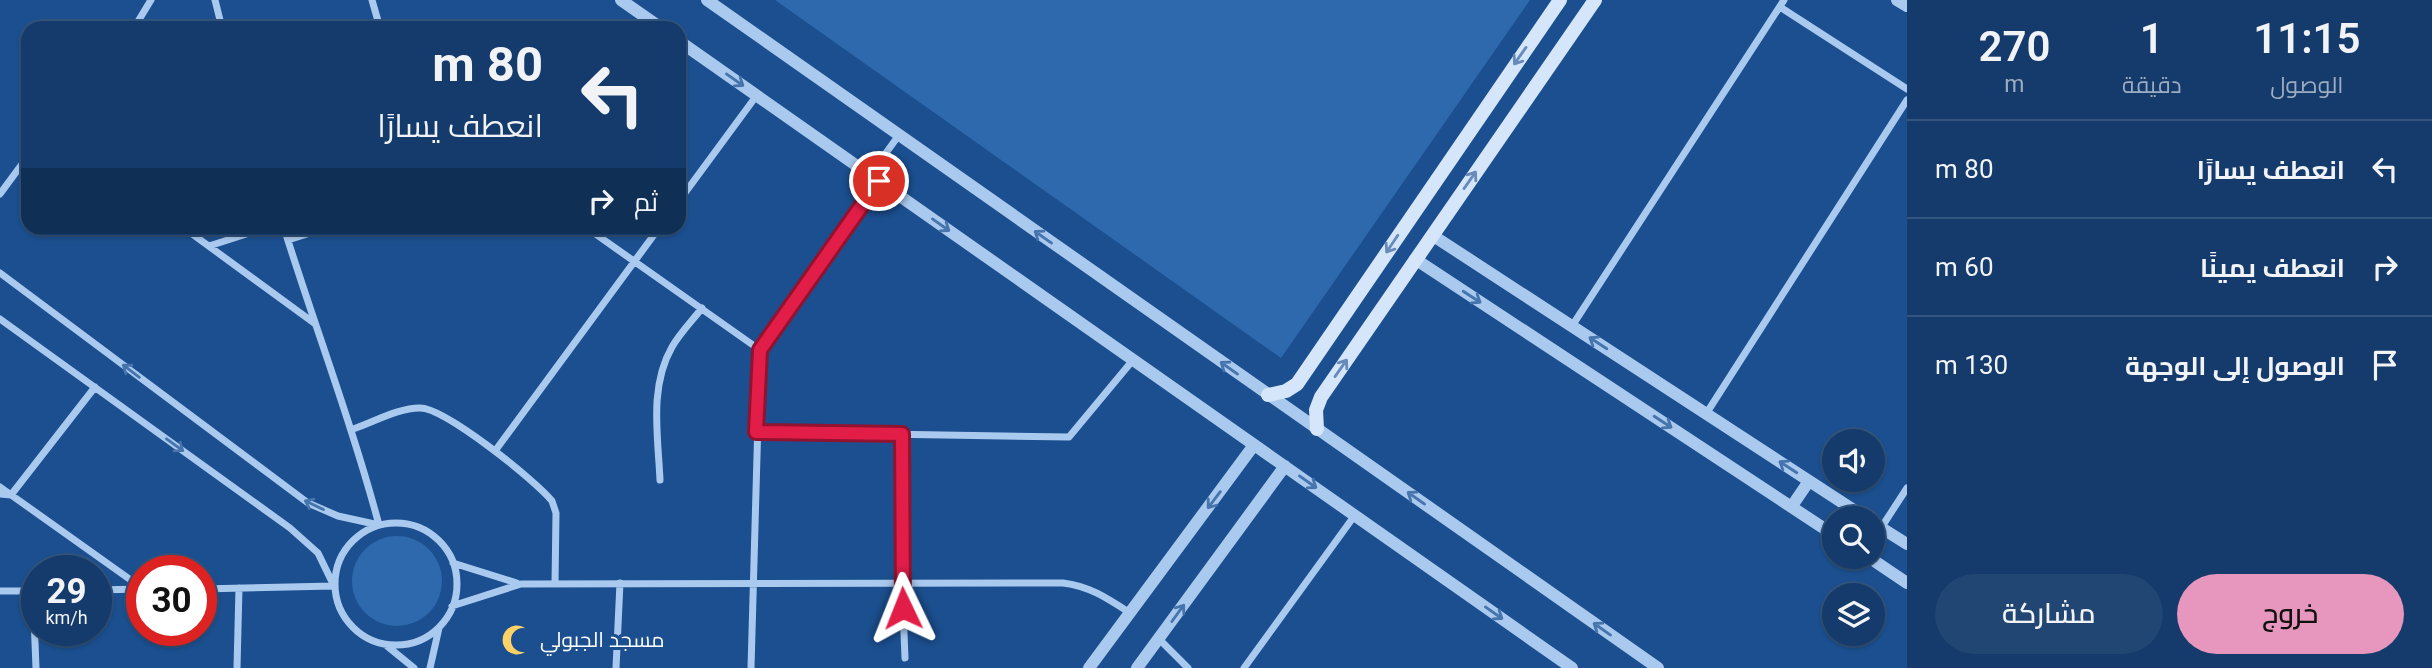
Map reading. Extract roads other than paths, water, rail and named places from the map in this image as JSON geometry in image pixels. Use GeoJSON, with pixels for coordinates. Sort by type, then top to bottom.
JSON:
{"type":"FeatureCollection","features":[{"type":"Feature","properties":{"kind":"main road"},"geometry":{"type":"LineString","coordinates":[[1268,395],[1286,391],[1297,384],[1560,0]]}},
{"type":"Feature","properties":{"kind":"main road"},"geometry":{"type":"LineString","coordinates":[[1317,429],[1316,410],[1321,397],[1595,0]]}},
{"type":"Feature","properties":{"kind":"street"},"geometry":{"type":"LineString","coordinates":[[138,21],[151,0]]}},
{"type":"Feature","properties":{"kind":"street"},"geometry":{"type":"LineString","coordinates":[[215,0],[220,21]]}},
{"type":"Feature","properties":{"kind":"street"},"geometry":{"type":"LineString","coordinates":[[372,0],[378,21]]}},
{"type":"Feature","properties":{"kind":"street"},"geometry":{"type":"LineString","coordinates":[[621,0],[651,21]]}},
{"type":"Feature","properties":{"kind":"street"},"geometry":{"type":"LineString","coordinates":[[707,0],[1658,668]]}},
{"type":"Feature","properties":{"kind":"street"},"geometry":{"type":"LineString","coordinates":[[1897,0],[1907,6]]}},
{"type":"Feature","properties":{"kind":"street"},"geometry":{"type":"LineString","coordinates":[[1572,326],[1782,3],[1907,89]]}},
{"type":"Feature","properties":{"kind":"street"},"geometry":{"type":"LineString","coordinates":[[686,46],[1572,668]]}},
{"type":"Feature","properties":{"kind":"street"},"geometry":{"type":"LineString","coordinates":[[686,191],[757,95]]}},
{"type":"Feature","properties":{"kind":"street"},"geometry":{"type":"LineString","coordinates":[[1706,414],[1907,100]]}},
{"type":"Feature","properties":{"kind":"street"},"geometry":{"type":"LineString","coordinates":[[751,668],[760,350],[874,178],[899,135]]}},
{"type":"Feature","properties":{"kind":"street"},"geometry":{"type":"LineString","coordinates":[[0,194],[21,166]]}},
{"type":"Feature","properties":{"kind":"street"},"geometry":{"type":"LineString","coordinates":[[194,235],[314,323]]}},
{"type":"Feature","properties":{"kind":"street"},"geometry":{"type":"LineString","coordinates":[[209,246],[243,235]]}},
{"type":"Feature","properties":{"kind":"street"},"geometry":{"type":"LineString","coordinates":[[286,235],[314,323],[353,429],[379,525]]}},
{"type":"Feature","properties":{"kind":"street"},"geometry":{"type":"LineString","coordinates":[[288,240],[304,235]]}},
{"type":"Feature","properties":{"kind":"street"},"geometry":{"type":"LineString","coordinates":[[598,235],[760,350]]}},
{"type":"Feature","properties":{"kind":"street"},"geometry":{"type":"LineString","coordinates":[[495,451],[654,235]]}},
{"type":"Feature","properties":{"kind":"street"},"geometry":{"type":"LineString","coordinates":[[1432,235],[1848,506]]}},
{"type":"Feature","properties":{"kind":"street"},"geometry":{"type":"LineString","coordinates":[[1415,259],[1822,527]]}},
{"type":"Feature","properties":{"kind":"street"},"geometry":{"type":"LineString","coordinates":[[0,273],[307,503],[338,516],[379,525],[400,523],[419,527],[436,538],[453,563],[457,592],[453,606],[439,628],[430,668]]}},
{"type":"Feature","properties":{"kind":"street"},"geometry":{"type":"LineString","coordinates":[[660,480],[657,396],[664,366],[676,341],[702,308]]}},
{"type":"Feature","properties":{"kind":"street"},"geometry":{"type":"LineString","coordinates":[[0,319],[290,528],[318,553],[334,586],[338,606],[348,623],[364,636],[398,652],[414,668]]}},
{"type":"Feature","properties":{"kind":"street"},"geometry":{"type":"LineString","coordinates":[[756,432],[1069,437],[1133,360]]}},
{"type":"Feature","properties":{"kind":"street"},"geometry":{"type":"LineString","coordinates":[[11,495],[95,387]]}},
{"type":"Feature","properties":{"kind":"street"},"geometry":{"type":"LineString","coordinates":[[353,429],[410,409],[424,408],[437,411],[495,451],[552,501],[556,513],[555,584]]}},
{"type":"Feature","properties":{"kind":"street"},"geometry":{"type":"LineString","coordinates":[[902,434],[905,658]]}},
{"type":"Feature","properties":{"kind":"street"},"geometry":{"type":"LineString","coordinates":[[1089,668],[1254,445]]}},
{"type":"Feature","properties":{"kind":"street"},"geometry":{"type":"LineString","coordinates":[[1137,668],[1285,466]]}},
{"type":"Feature","properties":{"kind":"street"},"geometry":{"type":"LineString","coordinates":[[1791,506],[1809,481]]}},
{"type":"Feature","properties":{"kind":"street"},"geometry":{"type":"LineString","coordinates":[[0,487],[126,578]]}},
{"type":"Feature","properties":{"kind":"street"},"geometry":{"type":"LineString","coordinates":[[1885,515],[1907,488]]}},
{"type":"Feature","properties":{"kind":"street"},"geometry":{"type":"LineString","coordinates":[[0,494],[11,495]]}},
{"type":"Feature","properties":{"kind":"street"},"geometry":{"type":"LineString","coordinates":[[1244,668],[1355,515]]}},
{"type":"Feature","properties":{"kind":"street"},"geometry":{"type":"LineString","coordinates":[[334,586],[337,565],[346,547],[361,533],[379,525]]}},
{"type":"Feature","properties":{"kind":"street"},"geometry":{"type":"LineString","coordinates":[[1885,530],[1907,544]]}},
{"type":"Feature","properties":{"kind":"street"},"geometry":{"type":"LineString","coordinates":[[453,563],[521,584],[1063,583],[1083,586],[1130,613]]}},
{"type":"Feature","properties":{"kind":"street"},"geometry":{"type":"LineString","coordinates":[[1885,568],[1907,583]]}},
{"type":"Feature","properties":{"kind":"street"},"geometry":{"type":"LineString","coordinates":[[616,668],[620,583]]}},
{"type":"Feature","properties":{"kind":"street"},"geometry":{"type":"LineString","coordinates":[[453,606],[521,584]]}},
{"type":"Feature","properties":{"kind":"street"},"geometry":{"type":"LineString","coordinates":[[217,589],[334,586]]}},
{"type":"Feature","properties":{"kind":"street"},"geometry":{"type":"LineString","coordinates":[[237,668],[239,589]]}},
{"type":"Feature","properties":{"kind":"street"},"geometry":{"type":"LineString","coordinates":[[0,591],[21,591]]}},
{"type":"Feature","properties":{"kind":"street"},"geometry":{"type":"LineString","coordinates":[[383,644],[403,645],[423,639],[439,628]]}},
{"type":"Feature","properties":{"kind":"street"},"geometry":{"type":"LineString","coordinates":[[1159,639],[1188,668]]}},
{"type":"Feature","properties":{"kind":"street"},"geometry":{"type":"LineString","coordinates":[[36,646],[36,668]]}},
{"type":"Feature","properties":{"kind":"place","name":"مسجد الجبولي"},"geometry":{"type":"Point","coordinates":[517,640]}}]}
